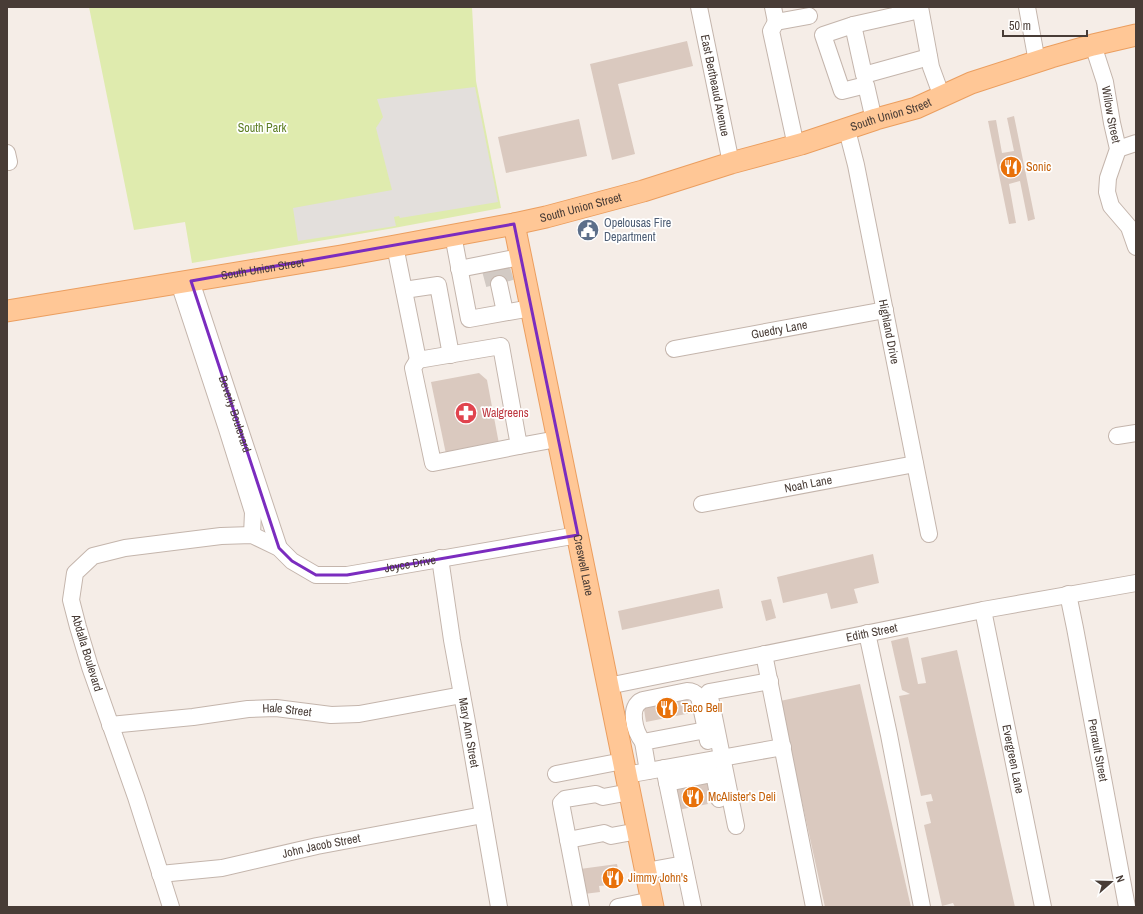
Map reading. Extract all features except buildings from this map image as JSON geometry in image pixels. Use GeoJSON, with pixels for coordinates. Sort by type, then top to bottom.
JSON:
{"type":"FeatureCollection","features":[{"type":"Feature","properties":{"kind":"main road","name":"South Union Street"},"geometry":{"type":"LineString","coordinates":[[7,311],[395,246],[546,217],[643,191],[731,163],[796,146],[847,130],[874,120],[916,108],[971,83],[1093,45],[1135,39]]}},
{"type":"Feature","properties":{"kind":"main road","name":"Creswell Lane"},"geometry":{"type":"LineString","coordinates":[[514,224],[652,903]]}},
{"type":"Feature","properties":{"kind":"street","name":"East Bertheaud Avenue"},"geometry":{"type":"LineString","coordinates":[[699,7],[731,163]]}},
{"type":"Feature","properties":{"kind":"street"},"geometry":{"type":"LineString","coordinates":[[1027,7],[1037,62]]}},
{"type":"Feature","properties":{"kind":"street"},"geometry":{"type":"LineString","coordinates":[[823,35],[853,25],[920,8],[931,67],[942,97]]}},
{"type":"Feature","properties":{"kind":"street"},"geometry":{"type":"LineString","coordinates":[[796,146],[771,31],[775,15],[808,11],[823,35],[842,91],[865,80],[930,57]]}},
{"type":"Feature","properties":{"kind":"street"},"geometry":{"type":"LineString","coordinates":[[853,25],[874,120]]}},
{"type":"Feature","properties":{"kind":"street","name":"Willow Street"},"geometry":{"type":"LineString","coordinates":[[1093,45],[1105,82],[1118,149],[1108,178],[1107,192],[1111,206],[1129,228],[1136,247]]}},
{"type":"Feature","properties":{"kind":"street","name":"Highland Drive"},"geometry":{"type":"LineString","coordinates":[[847,130],[856,164],[929,534]]}},
{"type":"Feature","properties":{"kind":"street"},"geometry":{"type":"LineString","coordinates":[[1118,149],[1136,143]]}},
{"type":"Feature","properties":{"kind":"street"},"geometry":{"type":"LineString","coordinates":[[453,235],[469,319],[531,308]]}},
{"type":"Feature","properties":{"kind":"street"},"geometry":{"type":"LineString","coordinates":[[395,246],[418,360],[413,368],[433,464],[557,439]]}},
{"type":"Feature","properties":{"kind":"street"},"geometry":{"type":"LineString","coordinates":[[498,277],[520,257]]}},
{"type":"Feature","properties":{"kind":"street"},"geometry":{"type":"LineString","coordinates":[[460,269],[498,277]]}},
{"type":"Feature","properties":{"kind":"street"},"geometry":{"type":"LineString","coordinates":[[498,277],[505,312]]}},
{"type":"Feature","properties":{"kind":"street","name":"Beverly Boulevard"},"geometry":{"type":"LineString","coordinates":[[185,282],[228,429],[260,509],[280,548]]}},
{"type":"Feature","properties":{"kind":"street"},"geometry":{"type":"LineString","coordinates":[[404,290],[438,285],[451,355]]}},
{"type":"Feature","properties":{"kind":"street","name":"Guedry Lane"},"geometry":{"type":"LineString","coordinates":[[674,349],[885,310]]}},
{"type":"Feature","properties":{"kind":"street"},"geometry":{"type":"LineString","coordinates":[[418,360],[501,346],[519,446]]}},
{"type":"Feature","properties":{"kind":"street"},"geometry":{"type":"LineString","coordinates":[[1117,436],[1136,433]]}},
{"type":"Feature","properties":{"kind":"street","name":"Noah Lane"},"geometry":{"type":"LineString","coordinates":[[702,504],[915,464]]}},
{"type":"Feature","properties":{"kind":"street","name":"Beverly Boulevard"},"geometry":{"type":"LineString","coordinates":[[252,535],[260,509]]}},
{"type":"Feature","properties":{"kind":"street","name":"Joyce Drive"},"geometry":{"type":"LineString","coordinates":[[252,535],[280,548],[292,561],[316,575],[347,575],[440,558],[578,536]]}},
{"type":"Feature","properties":{"kind":"street","name":"Abdalla Boulevard"},"geometry":{"type":"LineString","coordinates":[[171,907],[136,798],[90,667],[71,600],[75,572],[93,556],[125,548],[221,536],[252,535]]}},
{"type":"Feature","properties":{"kind":"street","name":"Mary Ann Street"},"geometry":{"type":"LineString","coordinates":[[440,558],[451,633],[499,907]]}},
{"type":"Feature","properties":{"kind":"street","name":"Edith Street"},"geometry":{"type":"LineString","coordinates":[[608,686],[983,610],[1136,583]]}},
{"type":"Feature","properties":{"kind":"street","name":"Perrault Street"},"geometry":{"type":"LineString","coordinates":[[1068,594],[1127,907]]}},
{"type":"Feature","properties":{"kind":"street","name":"Evergreen Lane"},"geometry":{"type":"LineString","coordinates":[[983,610],[1043,907]]}},
{"type":"Feature","properties":{"kind":"street"},"geometry":{"type":"LineString","coordinates":[[867,633],[889,735],[922,907]]}},
{"type":"Feature","properties":{"kind":"street"},"geometry":{"type":"LineString","coordinates":[[764,654],[814,907]]}},
{"type":"Feature","properties":{"kind":"street"},"geometry":{"type":"LineString","coordinates":[[556,774],[627,777],[659,774],[712,774],[731,827],[716,759],[709,692],[770,681]]}},
{"type":"Feature","properties":{"kind":"street"},"geometry":{"type":"LineString","coordinates":[[694,907],[684,864],[659,774],[637,731],[634,715],[635,705],[643,700],[687,691],[696,694],[699,697],[706,730],[716,759]]}},
{"type":"Feature","properties":{"kind":"street","name":"Hale Street"},"geometry":{"type":"LineString","coordinates":[[110,725],[193,717],[248,709],[276,708],[331,715],[359,714],[462,695]]}},
{"type":"Feature","properties":{"kind":"street"},"geometry":{"type":"LineString","coordinates":[[643,742],[706,730]]}},
{"type":"Feature","properties":{"kind":"street"},"geometry":{"type":"LineString","coordinates":[[659,774],[716,759],[783,747]]}},
{"type":"Feature","properties":{"kind":"street"},"geometry":{"type":"LineString","coordinates":[[581,907],[561,803],[562,801],[596,794],[603,797],[627,777]]}},
{"type":"Feature","properties":{"kind":"street","name":"John Jacob Street"},"geometry":{"type":"LineString","coordinates":[[160,874],[222,868],[316,846],[483,815]]}},
{"type":"Feature","properties":{"kind":"street"},"geometry":{"type":"LineString","coordinates":[[568,840],[604,833],[611,836],[636,826]]}},
{"type":"Feature","properties":{"kind":"street"},"geometry":{"type":"LineString","coordinates":[[646,871],[684,864]]}},
{"type":"Feature","properties":{"kind":"street"},"geometry":{"type":"LineString","coordinates":[[618,907],[652,903]]}},
{"type":"Feature","properties":{"kind":"highlighted area"},"geometry":{"type":"Polygon","coordinates":[[[514,224],[578,535],[347,575],[316,575],[292,561],[279,548],[191,281],[514,224]]]}},
{"type":"Feature","properties":{"kind":"green space","name":"South Park"},"geometry":{"type":"Polygon","coordinates":[[[89,7],[472,7],[476,81],[501,208],[192,263],[185,222],[134,230],[89,7]]]}},
{"type":"Feature","properties":{"kind":"shaded area"},"geometry":{"type":"Polygon","coordinates":[[[475,87],[498,202],[400,218],[399,216],[394,217],[396,226],[298,241],[293,208],[392,190],[376,128],[383,117],[377,99],[475,87]]]}},
{"type":"Feature","properties":{"kind":"tunnel"},"geometry":{"type":"LineString","coordinates":[[502,268],[506,282]]}},
{"type":"Feature","properties":{"kind":"tunnel"},"geometry":{"type":"LineString","coordinates":[[490,270],[494,285]]}},
{"type":"Feature","properties":{"kind":"place","name":"Sonic"},"geometry":{"type":"Point","coordinates":[1011,167]}},
{"type":"Feature","properties":{"kind":"place","name":"Opelousas Fire Department"},"geometry":{"type":"Point","coordinates":[588,230]}},
{"type":"Feature","properties":{"kind":"place","name":"Walgreens"},"geometry":{"type":"Point","coordinates":[466,413]}},
{"type":"Feature","properties":{"kind":"place","name":"Taco Bell"},"geometry":{"type":"Point","coordinates":[667,708]}},
{"type":"Feature","properties":{"kind":"place","name":"McAlister's Deli"},"geometry":{"type":"Point","coordinates":[693,797]}},
{"type":"Feature","properties":{"kind":"place","name":"Jimmy John's"},"geometry":{"type":"Point","coordinates":[613,878]}}]}
